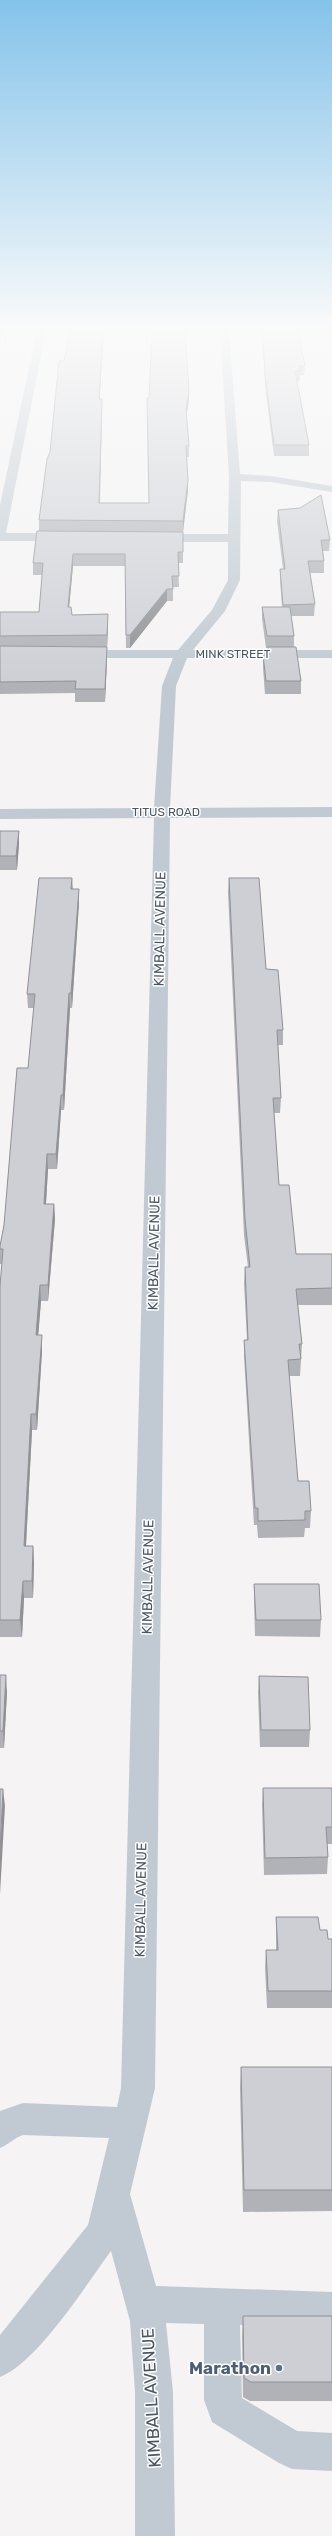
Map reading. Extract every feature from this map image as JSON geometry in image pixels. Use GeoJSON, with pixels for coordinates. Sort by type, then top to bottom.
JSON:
{"type":"FeatureCollection","features":[{"type":"Feature","properties":{"kind":"street"},"geometry":{"type":"LineString","coordinates":[[0,534],[17,448]]}},
{"type":"Feature","properties":{"kind":"street","name":"KIMBALL AVENUE"},"geometry":{"type":"LineString","coordinates":[[0,2359],[18,2344],[104,2233],[138,2088],[162,812],[170,686],[182,654],[218,611],[234,580],[235,477],[233,448]]}},
{"type":"Feature","properties":{"kind":"street"},"geometry":{"type":"LineString","coordinates":[[235,477],[271,478],[332,489]]}},
{"type":"Feature","properties":{"kind":"street"},"geometry":{"type":"LineString","coordinates":[[0,537],[78,538]]}},
{"type":"Feature","properties":{"kind":"street"},"geometry":{"type":"LineString","coordinates":[[140,538],[234,538]]}},
{"type":"Feature","properties":{"kind":"street","name":"MINK STREET"},"geometry":{"type":"LineString","coordinates":[[64,654],[332,654]]}},
{"type":"Feature","properties":{"kind":"street","name":"TITUS ROAD"},"geometry":{"type":"LineString","coordinates":[[0,814],[332,812]]}},
{"type":"Feature","properties":{"kind":"street"},"geometry":{"type":"LineString","coordinates":[[0,2132],[5,2125],[23,2119],[130,2123]]}},
{"type":"Feature","properties":{"kind":"street","name":"KIMBALL AVENUE"},"geometry":{"type":"LineString","coordinates":[[113,2192],[148,2322],[154,2392],[155,2536]]}},
{"type":"Feature","properties":{"kind":"street"},"geometry":{"type":"LineString","coordinates":[[143,2304],[332,2310]]}},
{"type":"Feature","properties":{"kind":"street"},"geometry":{"type":"LineString","coordinates":[[222,2306],[223,2400],[225,2409],[292,2450],[332,2452]]}},
{"type":"Feature","properties":{"kind":"building"},"geometry":{"type":"Polygon","coordinates":[[[50,448],[101,448],[99,503],[149,503],[148,448],[186,448],[188,480],[183,521],[39,520],[47,459],[50,448]]]}},
{"type":"Feature","properties":{"kind":"building"},"geometry":{"type":"Polygon","coordinates":[[[321,495],[330,540],[321,540],[324,561],[308,561],[315,604],[283,605],[280,569],[285,569],[278,510],[300,508],[321,495]]]}},
{"type":"Feature","properties":{"kind":"building"},"geometry":{"type":"Polygon","coordinates":[[[37,531],[183,532],[183,552],[178,552],[179,576],[172,576],[173,589],[167,589],[130,635],[126,635],[125,554],[73,554],[68,607],[71,607],[72,615],[108,614],[107,635],[0,636],[0,612],[39,612],[43,563],[33,563],[37,531]]]}},
{"type":"Feature","properties":{"kind":"building"},"geometry":{"type":"Polygon","coordinates":[[[262,607],[290,607],[294,636],[267,636],[262,607]]]}},
{"type":"Feature","properties":{"kind":"building"},"geometry":{"type":"Polygon","coordinates":[[[0,646],[107,647],[105,689],[75,689],[76,681],[0,682],[0,646]]]}},
{"type":"Feature","properties":{"kind":"building"},"geometry":{"type":"Polygon","coordinates":[[[268,647],[296,647],[301,681],[266,681],[263,655],[269,655],[268,647]]]}},
{"type":"Feature","properties":{"kind":"building"},"geometry":{"type":"Polygon","coordinates":[[[0,831],[19,831],[16,856],[0,856],[0,831]]]}},
{"type":"Feature","properties":{"kind":"building"},"geometry":{"type":"Polygon","coordinates":[[[39,878],[72,878],[71,889],[79,889],[71,993],[69,993],[63,1095],[61,1095],[56,1154],[47,1154],[44,1204],[54,1204],[48,1285],[40,1285],[36,1335],[42,1335],[36,1414],[31,1414],[24,1546],[33,1546],[32,1581],[23,1581],[20,1620],[0,1620],[0,1286],[3,1249],[0,1249],[0,1246],[4,1225],[17,1068],[28,1068],[35,994],[27,994],[39,878]]]}},
{"type":"Feature","properties":{"kind":"building"},"geometry":{"type":"Polygon","coordinates":[[[229,878],[259,878],[266,969],[278,970],[283,1030],[277,1030],[281,1098],[273,1098],[279,1185],[289,1185],[296,1254],[332,1254],[332,1288],[296,1289],[302,1344],[299,1344],[301,1359],[288,1360],[298,1481],[309,1481],[311,1511],[305,1511],[305,1520],[258,1521],[258,1508],[255,1508],[244,1340],[248,1340],[245,1267],[250,1267],[245,1219],[229,878]]]}},
{"type":"Feature","properties":{"kind":"building"},"geometry":{"type":"Polygon","coordinates":[[[254,1584],[319,1584],[321,1620],[256,1620],[254,1584]]]}},
{"type":"Feature","properties":{"kind":"building"},"geometry":{"type":"Polygon","coordinates":[[[0,1675],[6,1675],[3,1731],[0,1731],[0,1675]]]}},
{"type":"Feature","properties":{"kind":"building"},"geometry":{"type":"Polygon","coordinates":[[[259,1676],[308,1677],[310,1730],[261,1730],[259,1676]]]}},
{"type":"Feature","properties":{"kind":"building"},"geometry":{"type":"Polygon","coordinates":[[[263,1788],[332,1788],[332,1827],[326,1827],[328,1857],[265,1858],[263,1788]]]}},
{"type":"Feature","properties":{"kind":"building"},"geometry":{"type":"Polygon","coordinates":[[[0,1789],[3,1789],[0,1853],[0,1789]]]}},
{"type":"Feature","properties":{"kind":"building"},"geometry":{"type":"Polygon","coordinates":[[[276,1917],[318,1917],[320,1930],[327,1930],[328,1939],[332,1939],[332,1991],[268,1991],[266,1950],[278,1950],[276,1917]]]}},
{"type":"Feature","properties":{"kind":"building"},"geometry":{"type":"Polygon","coordinates":[[[241,2067],[332,2067],[332,2190],[244,2190],[241,2067]]]}},
{"type":"Feature","properties":{"kind":"building"},"geometry":{"type":"Polygon","coordinates":[[[243,2316],[332,2316],[332,2382],[251,2382],[244,2378],[243,2316]]]}},
{"type":"Feature","properties":{"kind":"place","name":"Marathon"},"geometry":{"type":"Point","coordinates":[279,2368]}}]}
